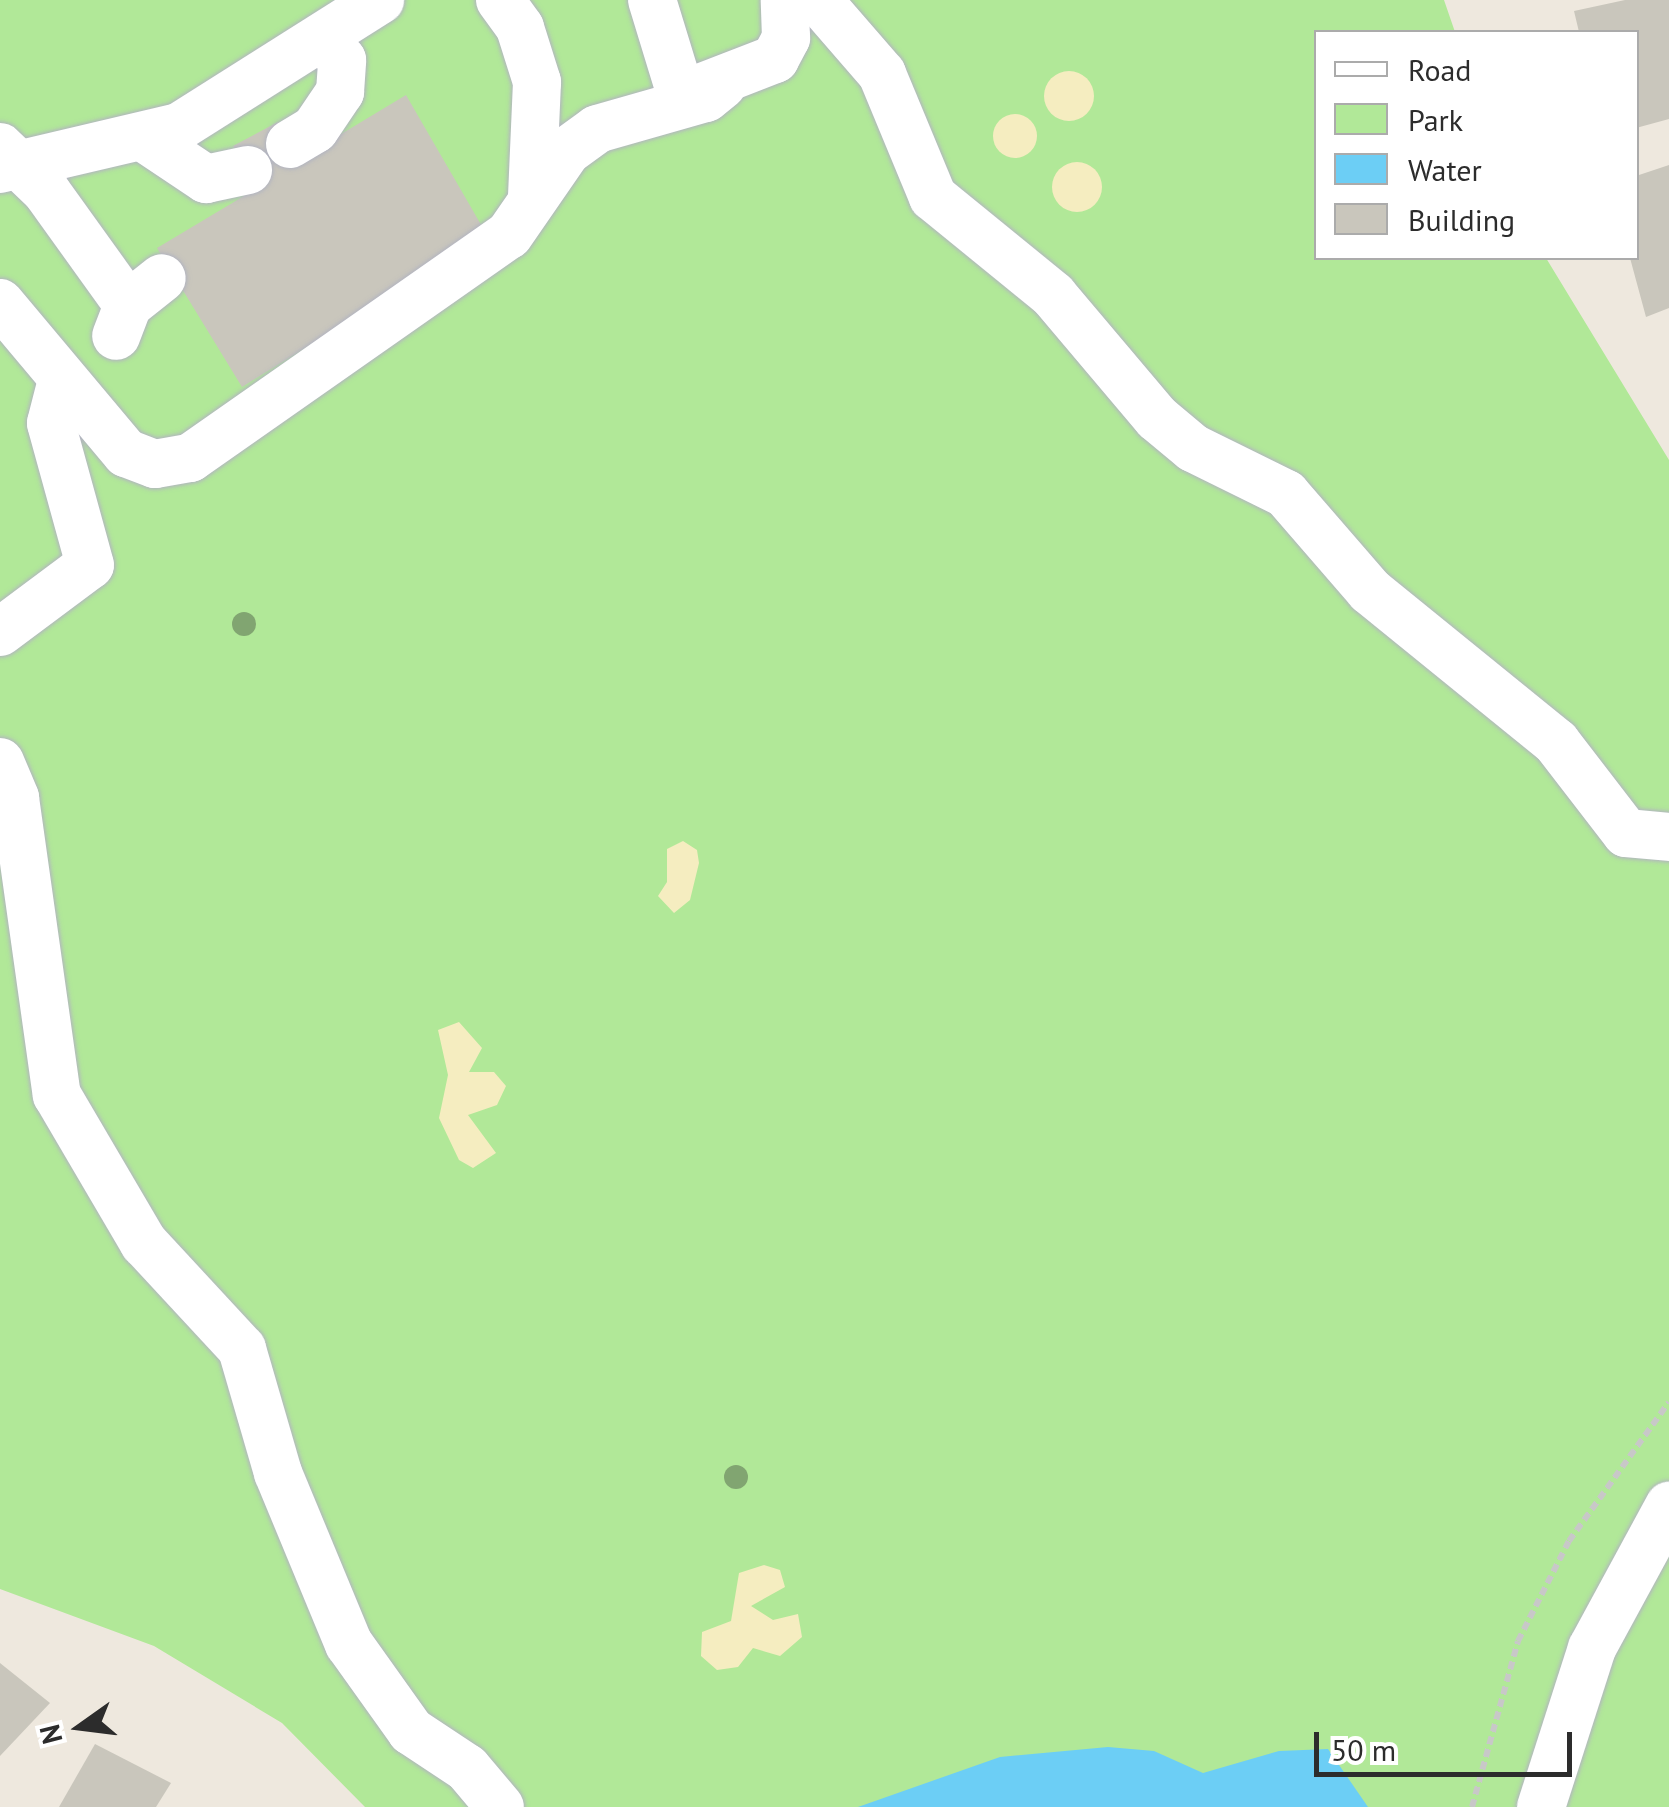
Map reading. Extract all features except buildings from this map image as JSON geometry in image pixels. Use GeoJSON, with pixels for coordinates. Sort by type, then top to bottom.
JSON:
{"type":"FeatureCollection","features":[{"type":"Feature","properties":{"kind":"street"},"geometry":{"type":"LineString","coordinates":[[6,160],[143,137],[179,126],[380,0]]}},
{"type":"Feature","properties":{"kind":"street"},"geometry":{"type":"LineString","coordinates":[[500,0],[532,58]]}},
{"type":"Feature","properties":{"kind":"street"},"geometry":{"type":"LineString","coordinates":[[531,0],[532,196]]}},
{"type":"Feature","properties":{"kind":"street"},"geometry":{"type":"LineString","coordinates":[[652,0],[678,85],[722,85]]}},
{"type":"Feature","properties":{"kind":"street"},"geometry":{"type":"LineString","coordinates":[[0,303],[62,384],[126,454],[155,464],[190,458],[509,234],[567,150],[597,129],[706,98],[722,85],[774,58],[786,38],[785,0]]}},
{"type":"Feature","properties":{"kind":"street"},"geometry":{"type":"LineString","coordinates":[[818,0],[882,74],[933,198],[1053,294],[1157,418],[1193,448],[1286,494],[1370,591],[1556,742],[1626,833],[1669,837]]}},
{"type":"Feature","properties":{"kind":"street"},"geometry":{"type":"LineString","coordinates":[[290,144],[315,130],[340,92],[342,60],[322,37]]}},
{"type":"Feature","properties":{"kind":"street"},"geometry":{"type":"LineString","coordinates":[[143,137],[206,179],[248,170]]}},
{"type":"Feature","properties":{"kind":"street"},"geometry":{"type":"LineString","coordinates":[[6,160],[136,306]]}},
{"type":"Feature","properties":{"kind":"street"},"geometry":{"type":"LineString","coordinates":[[0,632],[90,565],[50,424],[62,384]]}},
{"type":"Feature","properties":{"kind":"street"},"geometry":{"type":"LineString","coordinates":[[0,762],[15,798],[57,1095],[153,1256],[242,1349],[278,1473],[349,1644],[411,1730],[467,1768],[500,1807]]}},
{"type":"Feature","properties":{"kind":"street"},"geometry":{"type":"LineString","coordinates":[[1542,1807],[1592,1648],[1669,1506]]}},
{"type":"Feature","properties":{"kind":"path"},"geometry":{"type":"LineString","coordinates":[[1472,1807],[1518,1640],[1570,1541],[1669,1402]]}},
{"type":"Feature","properties":{"kind":"green space"},"geometry":{"type":"Polygon","coordinates":[[[0,0],[1444,0],[1454,30],[1314,30],[1314,260],[1547,260],[1669,460],[1669,1807],[365,1807],[282,1723],[154,1646],[0,1589],[0,0]]]}},
{"type":"Feature","properties":{"kind":"sand"},"geometry":{"type":"Polygon","coordinates":[[[1069,71],[1087,78],[1094,96],[1087,114],[1069,121],[1051,114],[1044,96],[1051,78],[1069,71]]]}},
{"type":"Feature","properties":{"kind":"sand"},"geometry":{"type":"Polygon","coordinates":[[[1015,114],[1031,120],[1037,136],[1031,152],[1015,158],[999,152],[993,136],[999,120],[1015,114]]]}},
{"type":"Feature","properties":{"kind":"sand"},"geometry":{"type":"Polygon","coordinates":[[[1077,162],[1095,169],[1102,187],[1095,205],[1077,212],[1059,205],[1052,187],[1059,169],[1077,162]]]}},
{"type":"Feature","properties":{"kind":"sand"},"geometry":{"type":"Polygon","coordinates":[[[683,841],[697,850],[699,863],[690,900],[674,913],[658,896],[667,882],[667,849],[683,841]]]}},
{"type":"Feature","properties":{"kind":"sand"},"geometry":{"type":"Polygon","coordinates":[[[459,1022],[482,1048],[469,1072],[494,1072],[506,1086],[497,1105],[468,1115],[496,1153],[473,1168],[459,1160],[439,1118],[448,1075],[438,1030],[459,1022]]]}},
{"type":"Feature","properties":{"kind":"sand"},"geometry":{"type":"Polygon","coordinates":[[[764,1565],[780,1570],[785,1587],[751,1606],[773,1620],[798,1614],[802,1637],[780,1656],[753,1648],[738,1667],[717,1670],[701,1656],[702,1632],[731,1621],[739,1573],[764,1565]]]}},
{"type":"Feature","properties":{"kind":"water"},"geometry":{"type":"Polygon","coordinates":[[[1108,1747],[1154,1751],[1203,1773],[1279,1751],[1328,1749],[1368,1807],[858,1807],[1000,1757],[1108,1747]]]}}]}
